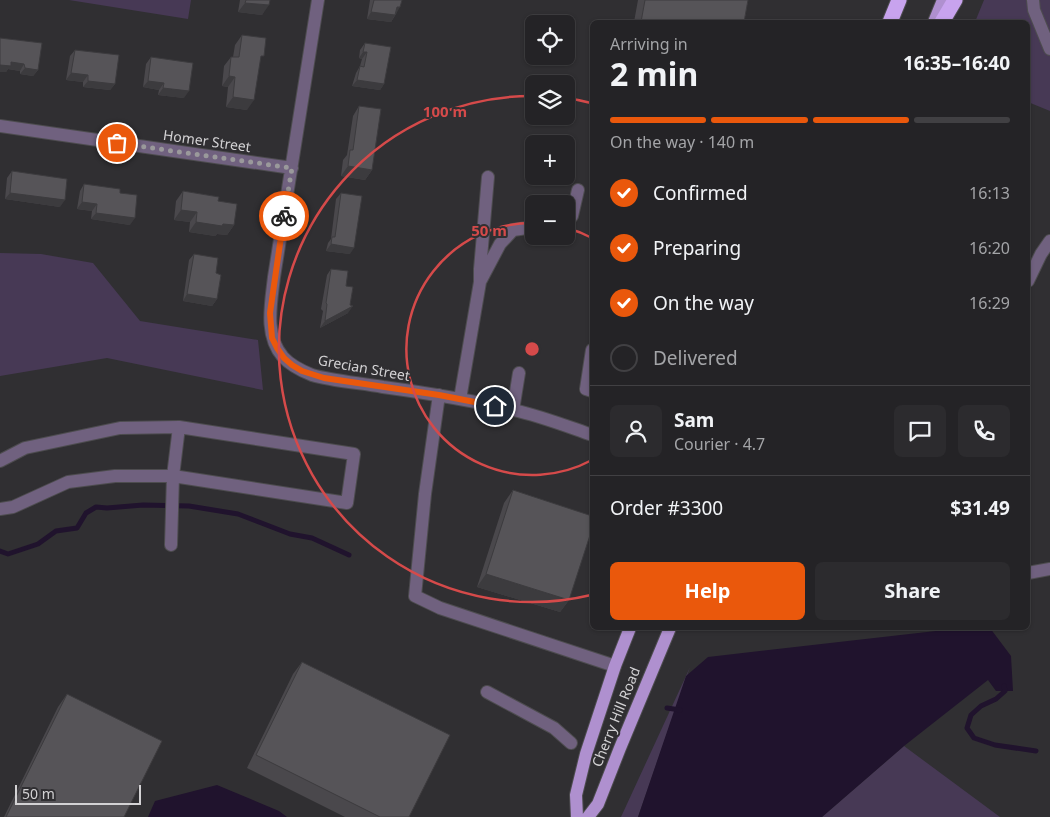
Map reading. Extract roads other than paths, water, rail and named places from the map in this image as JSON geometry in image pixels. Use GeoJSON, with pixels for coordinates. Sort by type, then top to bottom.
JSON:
{"type":"FeatureCollection","features":[{"type":"Feature","properties":{"kind":"highway"},"geometry":{"type":"LineString","coordinates":[[891,20],[899,0]]}},
{"type":"Feature","properties":{"kind":"highway"},"geometry":{"type":"LineString","coordinates":[[943,20],[955,0]]}},
{"type":"Feature","properties":{"kind":"main road"},"geometry":{"type":"LineString","coordinates":[[935,20],[943,0]]}},
{"type":"Feature","properties":{"kind":"main road","name":"Cherry Hill Road"},"geometry":{"type":"LineString","coordinates":[[577,817],[576,795],[586,754],[615,666],[629,630]]}},
{"type":"Feature","properties":{"kind":"main road","name":"Cherry Hill Road"},"geometry":{"type":"LineString","coordinates":[[588,817],[598,804],[669,630]]}},
{"type":"Feature","properties":{"kind":"street","name":"Grecian Street"},"geometry":{"type":"LineString","coordinates":[[318,0],[274,277],[270,313],[272,338],[277,348],[292,365],[313,375],[439,395],[513,410],[548,419],[590,434]]}},
{"type":"Feature","properties":{"kind":"street"},"geometry":{"type":"LineString","coordinates":[[1033,0],[1034,10],[1050,49]]}},
{"type":"Feature","properties":{"kind":"street","name":"Homer Street"},"geometry":{"type":"LineString","coordinates":[[0,126],[292,168]]}},
{"type":"Feature","properties":{"kind":"street"},"geometry":{"type":"LineString","coordinates":[[460,399],[480,282],[488,177]]}},
{"type":"Feature","properties":{"kind":"street"},"geometry":{"type":"LineString","coordinates":[[575,203],[578,190]]}},
{"type":"Feature","properties":{"kind":"street"},"geometry":{"type":"LineString","coordinates":[[480,282],[500,244],[513,230],[525,228]]}},
{"type":"Feature","properties":{"kind":"street"},"geometry":{"type":"LineString","coordinates":[[1030,277],[1041,254],[1050,241]]}},
{"type":"Feature","properties":{"kind":"street"},"geometry":{"type":"LineString","coordinates":[[590,363],[586,389],[590,390]]}},
{"type":"Feature","properties":{"kind":"street"},"geometry":{"type":"LineString","coordinates":[[513,410],[519,373]]}},
{"type":"Feature","properties":{"kind":"street"},"geometry":{"type":"LineString","coordinates":[[439,395],[425,494],[416,596],[440,608],[615,666]]}},
{"type":"Feature","properties":{"kind":"street"},"geometry":{"type":"LineString","coordinates":[[171,545],[174,476],[179,427]]}},
{"type":"Feature","properties":{"kind":"street"},"geometry":{"type":"LineString","coordinates":[[0,461],[24,448],[120,428],[179,427],[354,454],[347,503],[174,476],[115,476],[68,482],[13,507],[0,509]]}},
{"type":"Feature","properties":{"kind":"street"},"geometry":{"type":"LineString","coordinates":[[1030,573],[1050,570]]}},
{"type":"Feature","properties":{"kind":"street"},"geometry":{"type":"LineString","coordinates":[[487,692],[554,728],[571,743]]}},
{"type":"Feature","properties":{"kind":"waterway"},"geometry":{"type":"LineString","coordinates":[[0,551],[8,554],[38,544],[56,531],[77,528],[86,513],[96,507],[143,505],[189,506],[238,514],[290,534],[312,538],[349,555]]}},
{"type":"Feature","properties":{"kind":"waterway"},"geometry":{"type":"LineString","coordinates":[[1004,686],[1005,691],[996,699],[981,706],[971,715],[967,728],[974,738],[995,745],[1036,751]]}},
{"type":"Feature","properties":{"kind":"waterway"},"geometry":{"type":"LineString","coordinates":[[667,708],[680,710]]}}]}
